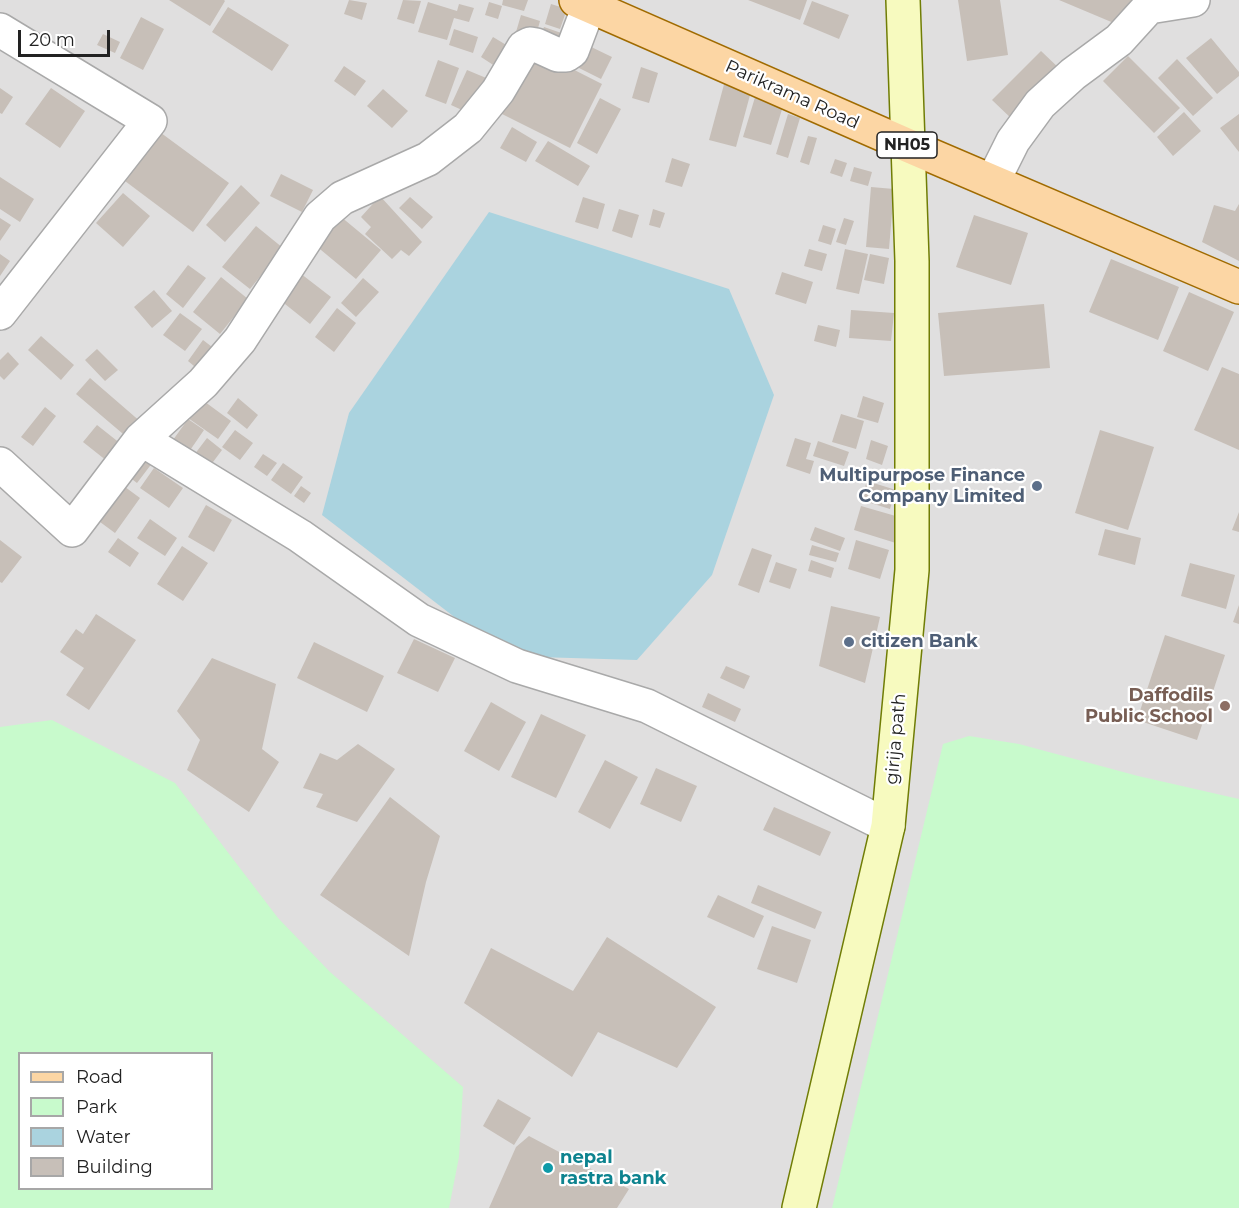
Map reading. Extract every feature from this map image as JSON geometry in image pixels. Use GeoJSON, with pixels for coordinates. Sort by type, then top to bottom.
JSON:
{"type":"FeatureCollection","features":[{"type":"Feature","properties":{"kind":"main road","name":"girija path"},"geometry":{"type":"LineString","coordinates":[[799,1208],[888,826],[912,570],[912,261],[903,0]]}},
{"type":"Feature","properties":{"kind":"main road","name":"Parikrama Road"},"geometry":{"type":"LineString","coordinates":[[583,3],[1239,287]]}},
{"type":"Feature","properties":{"kind":"street"},"geometry":{"type":"LineString","coordinates":[[993,181],[1013,141],[1040,104],[1073,74],[1119,40],[1151,3],[1193,0]]}},
{"type":"Feature","properties":{"kind":"street"},"geometry":{"type":"LineString","coordinates":[[0,464],[72,530],[141,438],[203,383],[240,340],[320,217],[342,198],[428,159],[468,128],[498,91],[524,47],[530,44],[536,45],[558,55],[566,56],[572,51],[583,3]]}},
{"type":"Feature","properties":{"kind":"street"},"geometry":{"type":"LineString","coordinates":[[0,30],[150,121],[0,313]]}},
{"type":"Feature","properties":{"kind":"street"},"geometry":{"type":"LineString","coordinates":[[141,438],[300,536],[419,620],[518,666],[647,706],[888,826]]}},
{"type":"Feature","properties":{"kind":"shaded area"},"geometry":{"type":"Polygon","coordinates":[[[0,0],[1239,0],[1239,1208],[0,1208],[0,0]]]}},
{"type":"Feature","properties":{"kind":"green space"},"geometry":{"type":"Polygon","coordinates":[[[52,720],[175,783],[278,918],[330,972],[463,1087],[459,1157],[449,1208],[0,1208],[0,727],[52,720]]]}},
{"type":"Feature","properties":{"kind":"green space"},"geometry":{"type":"Polygon","coordinates":[[[969,736],[1019,744],[1138,776],[1239,799],[1239,1208],[832,1208],[943,744],[969,736]]]}},
{"type":"Feature","properties":{"kind":"water"},"geometry":{"type":"Polygon","coordinates":[[[489,212],[729,289],[774,395],[712,575],[637,660],[505,656],[322,515],[349,413],[489,212]]]}},
{"type":"Feature","properties":{"kind":"building"},"geometry":{"type":"Polygon","coordinates":[[[169,0],[224,0],[225,1],[210,26],[169,0]]]}},
{"type":"Feature","properties":{"kind":"building"},"geometry":{"type":"Polygon","coordinates":[[[349,0],[367,3],[362,20],[344,14],[349,0]]]}},
{"type":"Feature","properties":{"kind":"building"},"geometry":{"type":"Polygon","coordinates":[[[403,0],[421,1],[414,24],[397,19],[403,0]]]}},
{"type":"Feature","properties":{"kind":"building"},"geometry":{"type":"Polygon","coordinates":[[[503,0],[528,0],[524,11],[502,5],[503,0]]]}},
{"type":"Feature","properties":{"kind":"building"},"geometry":{"type":"Polygon","coordinates":[[[748,0],[807,0],[800,20],[748,0]]]}},
{"type":"Feature","properties":{"kind":"building"},"geometry":{"type":"Polygon","coordinates":[[[958,0],[1000,0],[1008,55],[967,61],[958,0]]]}},
{"type":"Feature","properties":{"kind":"building"},"geometry":{"type":"Polygon","coordinates":[[[1059,0],[1141,0],[1128,29],[1059,0]]]}},
{"type":"Feature","properties":{"kind":"building"},"geometry":{"type":"Polygon","coordinates":[[[812,1],[849,15],[839,39],[803,24],[812,1]]]}},
{"type":"Feature","properties":{"kind":"building"},"geometry":{"type":"Polygon","coordinates":[[[428,2],[457,11],[459,4],[474,8],[469,22],[454,18],[447,40],[418,32],[428,2]]]}},
{"type":"Feature","properties":{"kind":"building"},"geometry":{"type":"Polygon","coordinates":[[[489,2],[502,6],[498,19],[485,15],[489,2]]]}},
{"type":"Feature","properties":{"kind":"building"},"geometry":{"type":"Polygon","coordinates":[[[551,4],[567,9],[560,29],[545,24],[551,4]]]}},
{"type":"Feature","properties":{"kind":"building"},"geometry":{"type":"Polygon","coordinates":[[[228,7],[289,45],[272,71],[212,32],[228,7]]]}},
{"type":"Feature","properties":{"kind":"building"},"geometry":{"type":"Polygon","coordinates":[[[521,15],[540,21],[535,39],[516,32],[521,15]]]}},
{"type":"Feature","properties":{"kind":"building"},"geometry":{"type":"Polygon","coordinates":[[[141,17],[164,29],[143,70],[120,58],[141,17]]]}},
{"type":"Feature","properties":{"kind":"building"},"geometry":{"type":"Polygon","coordinates":[[[544,27],[567,35],[562,52],[538,44],[544,27]]]}},
{"type":"Feature","properties":{"kind":"building"},"geometry":{"type":"Polygon","coordinates":[[[454,29],[478,37],[473,53],[449,45],[454,29]]]}},
{"type":"Feature","properties":{"kind":"building"},"geometry":{"type":"Polygon","coordinates":[[[103,34],[120,42],[115,53],[97,45],[103,34]]]}},
{"type":"Feature","properties":{"kind":"building"},"geometry":{"type":"Polygon","coordinates":[[[493,37],[513,49],[501,70],[481,57],[493,37]]]}},
{"type":"Feature","properties":{"kind":"building"},"geometry":{"type":"Polygon","coordinates":[[[1211,38],[1239,72],[1239,76],[1217,94],[1186,58],[1211,38]]]}},
{"type":"Feature","properties":{"kind":"building"},"geometry":{"type":"Polygon","coordinates":[[[585,44],[612,57],[601,79],[575,66],[585,44]]]}},
{"type":"Feature","properties":{"kind":"building"},"geometry":{"type":"Polygon","coordinates":[[[531,48],[602,84],[570,148],[498,112],[531,48]]]}},
{"type":"Feature","properties":{"kind":"building"},"geometry":{"type":"Polygon","coordinates":[[[1041,51],[1062,71],[1014,121],[992,100],[1041,51]]]}},
{"type":"Feature","properties":{"kind":"building"},"geometry":{"type":"Polygon","coordinates":[[[1128,56],[1180,108],[1154,133],[1103,81],[1128,56]]]}},
{"type":"Feature","properties":{"kind":"building"},"geometry":{"type":"Polygon","coordinates":[[[1177,59],[1213,98],[1193,116],[1158,78],[1177,59]]]}},
{"type":"Feature","properties":{"kind":"building"},"geometry":{"type":"Polygon","coordinates":[[[438,60],[459,68],[446,104],[425,96],[438,60]]]}},
{"type":"Feature","properties":{"kind":"building"},"geometry":{"type":"Polygon","coordinates":[[[344,66],[366,81],[355,96],[334,81],[344,66]]]}},
{"type":"Feature","properties":{"kind":"building"},"geometry":{"type":"Polygon","coordinates":[[[641,67],[658,73],[649,103],[632,98],[641,67]]]}},
{"type":"Feature","properties":{"kind":"building"},"geometry":{"type":"Polygon","coordinates":[[[467,70],[491,80],[475,116],[451,105],[467,70]]]}},
{"type":"Feature","properties":{"kind":"building"},"geometry":{"type":"Polygon","coordinates":[[[726,77],[753,84],[736,147],[709,140],[726,77]]]}},
{"type":"Feature","properties":{"kind":"building"},"geometry":{"type":"Polygon","coordinates":[[[0,88],[13,97],[2,114],[0,113],[0,88]]]}},
{"type":"Feature","properties":{"kind":"building"},"geometry":{"type":"Polygon","coordinates":[[[51,88],[85,111],[60,148],[25,124],[51,88]]]}},
{"type":"Feature","properties":{"kind":"building"},"geometry":{"type":"Polygon","coordinates":[[[383,89],[408,111],[392,128],[367,106],[383,89]]]}},
{"type":"Feature","properties":{"kind":"building"},"geometry":{"type":"Polygon","coordinates":[[[756,94],[784,103],[771,145],[743,137],[756,94]]]}},
{"type":"Feature","properties":{"kind":"building"},"geometry":{"type":"Polygon","coordinates":[[[600,98],[621,109],[597,154],[577,143],[600,98]]]}},
{"type":"Feature","properties":{"kind":"building"},"geometry":{"type":"Polygon","coordinates":[[[1184,112],[1201,131],[1173,156],[1157,137],[1184,112]]]}},
{"type":"Feature","properties":{"kind":"building"},"geometry":{"type":"Polygon","coordinates":[[[788,114],[800,118],[788,158],[776,154],[788,114]]]}},
{"type":"Feature","properties":{"kind":"building"},"geometry":{"type":"Polygon","coordinates":[[[1239,114],[1239,152],[1220,128],[1239,114]]]}},
{"type":"Feature","properties":{"kind":"building"},"geometry":{"type":"Polygon","coordinates":[[[512,127],[537,142],[526,162],[500,148],[512,127]]]}},
{"type":"Feature","properties":{"kind":"building"},"geometry":{"type":"Polygon","coordinates":[[[157,130],[229,183],[193,232],[121,178],[157,130]]]}},
{"type":"Feature","properties":{"kind":"building"},"geometry":{"type":"Polygon","coordinates":[[[808,136],[817,138],[809,165],[800,162],[808,136]]]}},
{"type":"Feature","properties":{"kind":"building"},"geometry":{"type":"Polygon","coordinates":[[[548,141],[590,166],[578,186],[535,161],[548,141]]]}},
{"type":"Feature","properties":{"kind":"building"},"geometry":{"type":"Polygon","coordinates":[[[672,158],[690,164],[682,187],[665,182],[672,158]]]}},
{"type":"Feature","properties":{"kind":"building"},"geometry":{"type":"Polygon","coordinates":[[[835,159],[847,163],[842,177],[830,173],[835,159]]]}},
{"type":"Feature","properties":{"kind":"building"},"geometry":{"type":"Polygon","coordinates":[[[854,167],[872,172],[868,186],[850,181],[854,167]]]}},
{"type":"Feature","properties":{"kind":"building"},"geometry":{"type":"Polygon","coordinates":[[[281,174],[313,190],[302,212],[270,196],[281,174]]]}},
{"type":"Feature","properties":{"kind":"building"},"geometry":{"type":"Polygon","coordinates":[[[0,177],[34,199],[20,222],[0,209],[0,177]]]}},
{"type":"Feature","properties":{"kind":"building"},"geometry":{"type":"Polygon","coordinates":[[[241,185],[260,203],[225,242],[206,225],[241,185]]]}},
{"type":"Feature","properties":{"kind":"building"},"geometry":{"type":"Polygon","coordinates":[[[871,187],[894,189],[889,249],[866,247],[871,187]]]}},
{"type":"Feature","properties":{"kind":"building"},"geometry":{"type":"Polygon","coordinates":[[[123,193],[150,216],[123,247],[96,223],[123,193]]]}},
{"type":"Feature","properties":{"kind":"building"},"geometry":{"type":"Polygon","coordinates":[[[380,196],[422,242],[409,256],[401,250],[392,259],[365,234],[371,227],[361,217],[380,196]]]}},
{"type":"Feature","properties":{"kind":"building"},"geometry":{"type":"Polygon","coordinates":[[[410,197],[433,217],[422,229],[399,208],[410,197]]]}},
{"type":"Feature","properties":{"kind":"building"},"geometry":{"type":"Polygon","coordinates":[[[583,197],[605,204],[598,229],[575,222],[583,197]]]}},
{"type":"Feature","properties":{"kind":"building"},"geometry":{"type":"Polygon","coordinates":[[[1239,204],[1239,261],[1202,242],[1214,205],[1235,211],[1239,204]]]}},
{"type":"Feature","properties":{"kind":"building"},"geometry":{"type":"Polygon","coordinates":[[[619,209],[639,215],[632,238],[612,231],[619,209]]]}},
{"type":"Feature","properties":{"kind":"building"},"geometry":{"type":"Polygon","coordinates":[[[653,209],[665,213],[660,228],[649,225],[653,209]]]}},
{"type":"Feature","properties":{"kind":"building"},"geometry":{"type":"Polygon","coordinates":[[[974,215],[1028,233],[1011,285],[956,267],[974,215]]]}},
{"type":"Feature","properties":{"kind":"building"},"geometry":{"type":"Polygon","coordinates":[[[340,216],[381,250],[356,279],[315,245],[340,216]]]}},
{"type":"Feature","properties":{"kind":"building"},"geometry":{"type":"Polygon","coordinates":[[[0,218],[11,225],[0,241],[0,218]]]}},
{"type":"Feature","properties":{"kind":"building"},"geometry":{"type":"Polygon","coordinates":[[[844,218],[854,221],[846,245],[836,242],[844,218]]]}},
{"type":"Feature","properties":{"kind":"building"},"geometry":{"type":"Polygon","coordinates":[[[823,225],[836,229],[831,245],[818,241],[823,225]]]}},
{"type":"Feature","properties":{"kind":"building"},"geometry":{"type":"Polygon","coordinates":[[[256,226],[283,248],[250,289],[222,267],[256,226]]]}},
{"type":"Feature","properties":{"kind":"building"},"geometry":{"type":"Polygon","coordinates":[[[809,249],[827,254],[822,271],[804,266],[809,249]]]}},
{"type":"Feature","properties":{"kind":"building"},"geometry":{"type":"Polygon","coordinates":[[[845,249],[868,254],[859,294],[836,289],[845,249]]]}},
{"type":"Feature","properties":{"kind":"building"},"geometry":{"type":"Polygon","coordinates":[[[0,254],[10,261],[0,276],[0,254]]]}},
{"type":"Feature","properties":{"kind":"building"},"geometry":{"type":"Polygon","coordinates":[[[870,254],[889,258],[884,284],[864,280],[870,254]]]}},
{"type":"Feature","properties":{"kind":"building"},"geometry":{"type":"Polygon","coordinates":[[[1111,259],[1179,287],[1158,340],[1089,312],[1111,259]]]}},
{"type":"Feature","properties":{"kind":"building"},"geometry":{"type":"Polygon","coordinates":[[[188,265],[206,278],[183,308],[166,294],[188,265]]]}},
{"type":"Feature","properties":{"kind":"building"},"geometry":{"type":"Polygon","coordinates":[[[296,270],[331,297],[310,324],[275,296],[296,270]]]}},
{"type":"Feature","properties":{"kind":"building"},"geometry":{"type":"Polygon","coordinates":[[[782,272],[813,282],[806,304],[775,294],[782,272]]]}},
{"type":"Feature","properties":{"kind":"building"},"geometry":{"type":"Polygon","coordinates":[[[221,277],[248,299],[220,334],[193,312],[221,277]]]}},
{"type":"Feature","properties":{"kind":"building"},"geometry":{"type":"Polygon","coordinates":[[[363,278],[379,292],[356,317],[341,303],[363,278]]]}},
{"type":"Feature","properties":{"kind":"building"},"geometry":{"type":"Polygon","coordinates":[[[154,290],[172,311],[152,328],[134,307],[154,290]]]}},
{"type":"Feature","properties":{"kind":"building"},"geometry":{"type":"Polygon","coordinates":[[[1189,292],[1234,312],[1208,371],[1163,351],[1189,292]]]}},
{"type":"Feature","properties":{"kind":"building"},"geometry":{"type":"Polygon","coordinates":[[[1044,304],[1050,368],[944,376],[938,313],[1044,304]]]}},
{"type":"Feature","properties":{"kind":"building"},"geometry":{"type":"Polygon","coordinates":[[[337,308],[356,323],[334,352],[315,337],[337,308]]]}},
{"type":"Feature","properties":{"kind":"building"},"geometry":{"type":"Polygon","coordinates":[[[851,310],[894,313],[891,341],[849,338],[851,310]]]}},
{"type":"Feature","properties":{"kind":"building"},"geometry":{"type":"Polygon","coordinates":[[[180,313],[202,329],[185,351],[163,335],[180,313]]]}},
{"type":"Feature","properties":{"kind":"building"},"geometry":{"type":"Polygon","coordinates":[[[818,325],[840,330],[836,347],[814,341],[818,325]]]}},
{"type":"Feature","properties":{"kind":"building"},"geometry":{"type":"Polygon","coordinates":[[[41,336],[74,365],[61,380],[28,350],[41,336]]]}},
{"type":"Feature","properties":{"kind":"building"},"geometry":{"type":"Polygon","coordinates":[[[203,340],[216,350],[200,371],[188,361],[203,340]]]}},
{"type":"Feature","properties":{"kind":"building"},"geometry":{"type":"Polygon","coordinates":[[[97,349],[118,370],[105,381],[85,360],[97,349]]]}},
{"type":"Feature","properties":{"kind":"building"},"geometry":{"type":"Polygon","coordinates":[[[8,352],[19,364],[4,380],[0,376],[0,360],[8,352]]]}},
{"type":"Feature","properties":{"kind":"building"},"geometry":{"type":"Polygon","coordinates":[[[1222,367],[1239,374],[1239,450],[1194,430],[1222,367]]]}},
{"type":"Feature","properties":{"kind":"building"},"geometry":{"type":"Polygon","coordinates":[[[90,378],[142,423],[129,439],[76,394],[90,378]]]}},
{"type":"Feature","properties":{"kind":"building"},"geometry":{"type":"Polygon","coordinates":[[[863,396],[884,403],[878,423],[857,417],[863,396]]]}},
{"type":"Feature","properties":{"kind":"building"},"geometry":{"type":"Polygon","coordinates":[[[238,398],[258,415],[247,429],[227,413],[238,398]]]}},
{"type":"Feature","properties":{"kind":"building"},"geometry":{"type":"Polygon","coordinates":[[[201,399],[231,421],[218,439],[188,418],[201,399]]]}},
{"type":"Feature","properties":{"kind":"building"},"geometry":{"type":"Polygon","coordinates":[[[45,407],[56,416],[33,446],[21,437],[45,407]]]}},
{"type":"Feature","properties":{"kind":"building"},"geometry":{"type":"Polygon","coordinates":[[[841,414],[864,421],[856,449],[832,442],[841,414]]]}},
{"type":"Feature","properties":{"kind":"building"},"geometry":{"type":"Polygon","coordinates":[[[188,419],[204,430],[184,459],[168,447],[188,419]]]}},
{"type":"Feature","properties":{"kind":"building"},"geometry":{"type":"Polygon","coordinates":[[[97,425],[121,444],[107,461],[83,442],[97,425]]]}},
{"type":"Feature","properties":{"kind":"building"},"geometry":{"type":"Polygon","coordinates":[[[235,430],[253,443],[240,460],[222,447],[235,430]]]}},
{"type":"Feature","properties":{"kind":"building"},"geometry":{"type":"Polygon","coordinates":[[[1100,430],[1154,447],[1128,530],[1075,513],[1100,430]]]}},
{"type":"Feature","properties":{"kind":"building"},"geometry":{"type":"Polygon","coordinates":[[[207,438],[222,450],[204,474],[188,463],[207,438]]]}},
{"type":"Feature","properties":{"kind":"building"},"geometry":{"type":"Polygon","coordinates":[[[795,438],[811,443],[806,459],[814,461],[810,474],[786,466],[795,438]]]}},
{"type":"Feature","properties":{"kind":"building"},"geometry":{"type":"Polygon","coordinates":[[[871,440],[888,446],[882,465],[866,459],[871,440]]]}},
{"type":"Feature","properties":{"kind":"building"},"geometry":{"type":"Polygon","coordinates":[[[818,441],[849,452],[844,466],[813,456],[818,441]]]}},
{"type":"Feature","properties":{"kind":"building"},"geometry":{"type":"Polygon","coordinates":[[[142,448],[156,458],[137,483],[124,473],[142,448]]]}},
{"type":"Feature","properties":{"kind":"building"},"geometry":{"type":"Polygon","coordinates":[[[263,454],[277,463],[267,476],[254,467],[263,454]]]}},
{"type":"Feature","properties":{"kind":"building"},"geometry":{"type":"Polygon","coordinates":[[[283,463],[303,477],[291,494],[271,480],[283,463]]]}},
{"type":"Feature","properties":{"kind":"building"},"geometry":{"type":"Polygon","coordinates":[[[154,468],[183,488],[169,508],[140,488],[154,468]]]}},
{"type":"Feature","properties":{"kind":"building"},"geometry":{"type":"Polygon","coordinates":[[[867,481],[896,490],[890,509],[861,500],[867,481]]]}},
{"type":"Feature","properties":{"kind":"building"},"geometry":{"type":"Polygon","coordinates":[[[121,484],[140,498],[115,533],[96,519],[121,484]]]}},
{"type":"Feature","properties":{"kind":"building"},"geometry":{"type":"Polygon","coordinates":[[[301,486],[311,493],[304,503],[294,496],[301,486]]]}},
{"type":"Feature","properties":{"kind":"building"},"geometry":{"type":"Polygon","coordinates":[[[206,505],[232,520],[214,552],[188,537],[206,505]]]}},
{"type":"Feature","properties":{"kind":"building"},"geometry":{"type":"Polygon","coordinates":[[[861,506],[906,519],[899,544],[854,530],[861,506]]]}},
{"type":"Feature","properties":{"kind":"building"},"geometry":{"type":"Polygon","coordinates":[[[1239,512],[1239,532],[1232,530],[1239,512]]]}},
{"type":"Feature","properties":{"kind":"building"},"geometry":{"type":"Polygon","coordinates":[[[150,519],[177,538],[165,556],[137,538],[150,519]]]}},
{"type":"Feature","properties":{"kind":"building"},"geometry":{"type":"Polygon","coordinates":[[[815,527],[845,538],[840,551],[810,540],[815,527]]]}},
{"type":"Feature","properties":{"kind":"building"},"geometry":{"type":"Polygon","coordinates":[[[1105,529],[1141,538],[1135,565],[1098,555],[1105,529]]]}},
{"type":"Feature","properties":{"kind":"building"},"geometry":{"type":"Polygon","coordinates":[[[118,538],[139,553],[130,567],[108,552],[118,538]]]}},
{"type":"Feature","properties":{"kind":"building"},"geometry":{"type":"Polygon","coordinates":[[[0,540],[22,557],[2,583],[0,582],[0,540]]]}},
{"type":"Feature","properties":{"kind":"building"},"geometry":{"type":"Polygon","coordinates":[[[856,540],[889,550],[880,579],[848,569],[856,540]]]}},
{"type":"Feature","properties":{"kind":"building"},"geometry":{"type":"Polygon","coordinates":[[[812,545],[839,553],[836,562],[809,555],[812,545]]]}},
{"type":"Feature","properties":{"kind":"building"},"geometry":{"type":"Polygon","coordinates":[[[182,546],[208,563],[183,601],[157,584],[182,546]]]}},
{"type":"Feature","properties":{"kind":"building"},"geometry":{"type":"Polygon","coordinates":[[[752,548],[772,555],[759,593],[738,585],[752,548]]]}},
{"type":"Feature","properties":{"kind":"building"},"geometry":{"type":"Polygon","coordinates":[[[811,560],[834,568],[831,578],[808,571],[811,560]]]}},
{"type":"Feature","properties":{"kind":"building"},"geometry":{"type":"Polygon","coordinates":[[[776,562],[797,569],[790,589],[769,582],[776,562]]]}},
{"type":"Feature","properties":{"kind":"building"},"geometry":{"type":"Polygon","coordinates":[[[1190,563],[1235,575],[1226,609],[1181,596],[1190,563]]]}},
{"type":"Feature","properties":{"kind":"building"},"geometry":{"type":"Polygon","coordinates":[[[1239,605],[1239,624],[1233,622],[1239,605]]]}},
{"type":"Feature","properties":{"kind":"building","name":"citizen Bank"},"geometry":{"type":"Polygon","coordinates":[[[831,606],[880,617],[865,683],[819,666],[831,606]]]}},
{"type":"Feature","properties":{"kind":"building"},"geometry":{"type":"Polygon","coordinates":[[[96,614],[136,640],[89,710],[66,695],[84,668],[60,652],[76,629],[83,634],[96,614]]]}},
{"type":"Feature","properties":{"kind":"building"},"geometry":{"type":"Polygon","coordinates":[[[1165,635],[1225,655],[1197,740],[1137,720],[1165,635]]]}},
{"type":"Feature","properties":{"kind":"building"},"geometry":{"type":"Polygon","coordinates":[[[414,639],[455,658],[438,692],[397,673],[414,639]]]}},
{"type":"Feature","properties":{"kind":"building"},"geometry":{"type":"Polygon","coordinates":[[[314,642],[384,676],[367,712],[297,678],[314,642]]]}},
{"type":"Feature","properties":{"kind":"building"},"geometry":{"type":"Polygon","coordinates":[[[212,658],[276,684],[262,749],[279,762],[249,812],[187,770],[200,740],[177,711],[212,658]]]}},
{"type":"Feature","properties":{"kind":"building"},"geometry":{"type":"Polygon","coordinates":[[[726,666],[750,676],[744,689],[720,678],[726,666]]]}},
{"type":"Feature","properties":{"kind":"building"},"geometry":{"type":"Polygon","coordinates":[[[708,693],[741,709],[735,722],[702,707],[708,693]]]}},
{"type":"Feature","properties":{"kind":"building"},"geometry":{"type":"Polygon","coordinates":[[[491,702],[526,722],[499,771],[464,751],[491,702]]]}},
{"type":"Feature","properties":{"kind":"building"},"geometry":{"type":"Polygon","coordinates":[[[541,714],[586,735],[556,798],[511,777],[541,714]]]}},
{"type":"Feature","properties":{"kind":"building"},"geometry":{"type":"Polygon","coordinates":[[[358,744],[395,769],[357,822],[316,807],[323,794],[303,788],[320,753],[337,760],[358,744]]]}},
{"type":"Feature","properties":{"kind":"building"},"geometry":{"type":"Polygon","coordinates":[[[605,760],[638,777],[610,829],[578,812],[605,760]]]}},
{"type":"Feature","properties":{"kind":"building"},"geometry":{"type":"Polygon","coordinates":[[[656,768],[697,786],[681,822],[640,804],[656,768]]]}},
{"type":"Feature","properties":{"kind":"building"},"geometry":{"type":"Polygon","coordinates":[[[390,797],[440,836],[426,882],[409,956],[320,895],[390,797]]]}},
{"type":"Feature","properties":{"kind":"building"},"geometry":{"type":"Polygon","coordinates":[[[774,807],[831,832],[820,856],[763,830],[774,807]]]}},
{"type":"Feature","properties":{"kind":"building"},"geometry":{"type":"Polygon","coordinates":[[[758,885],[822,912],[815,929],[751,903],[758,885]]]}},
{"type":"Feature","properties":{"kind":"building"},"geometry":{"type":"Polygon","coordinates":[[[718,895],[764,916],[754,938],[707,917],[718,895]]]}},
{"type":"Feature","properties":{"kind":"building"},"geometry":{"type":"Polygon","coordinates":[[[772,926],[811,940],[797,983],[757,969],[772,926]]]}},
{"type":"Feature","properties":{"kind":"building"},"geometry":{"type":"Polygon","coordinates":[[[607,937],[716,1007],[677,1068],[598,1032],[572,1077],[464,1003],[491,948],[573,991],[607,937]]]}},
{"type":"Feature","properties":{"kind":"building"},"geometry":{"type":"Polygon","coordinates":[[[498,1099],[531,1118],[514,1145],[483,1126],[498,1099]]]}},
{"type":"Feature","properties":{"kind":"building","name":"nepal rastra bank"},"geometry":{"type":"Polygon","coordinates":[[[529,1136],[629,1189],[617,1208],[489,1208],[516,1147],[529,1136]]]}},
{"type":"Feature","properties":{"kind":"place","name":"Multipurpose Finance Company Limited"},"geometry":{"type":"Point","coordinates":[1037,486]}},
{"type":"Feature","properties":{"kind":"place","name":"citizen Bank"},"geometry":{"type":"Point","coordinates":[849,642]}},
{"type":"Feature","properties":{"kind":"place","name":"Daffodils Public School"},"geometry":{"type":"Point","coordinates":[1225,706]}},
{"type":"Feature","properties":{"kind":"place","name":"nepal rastra bank"},"geometry":{"type":"Point","coordinates":[548,1168]}}]}
